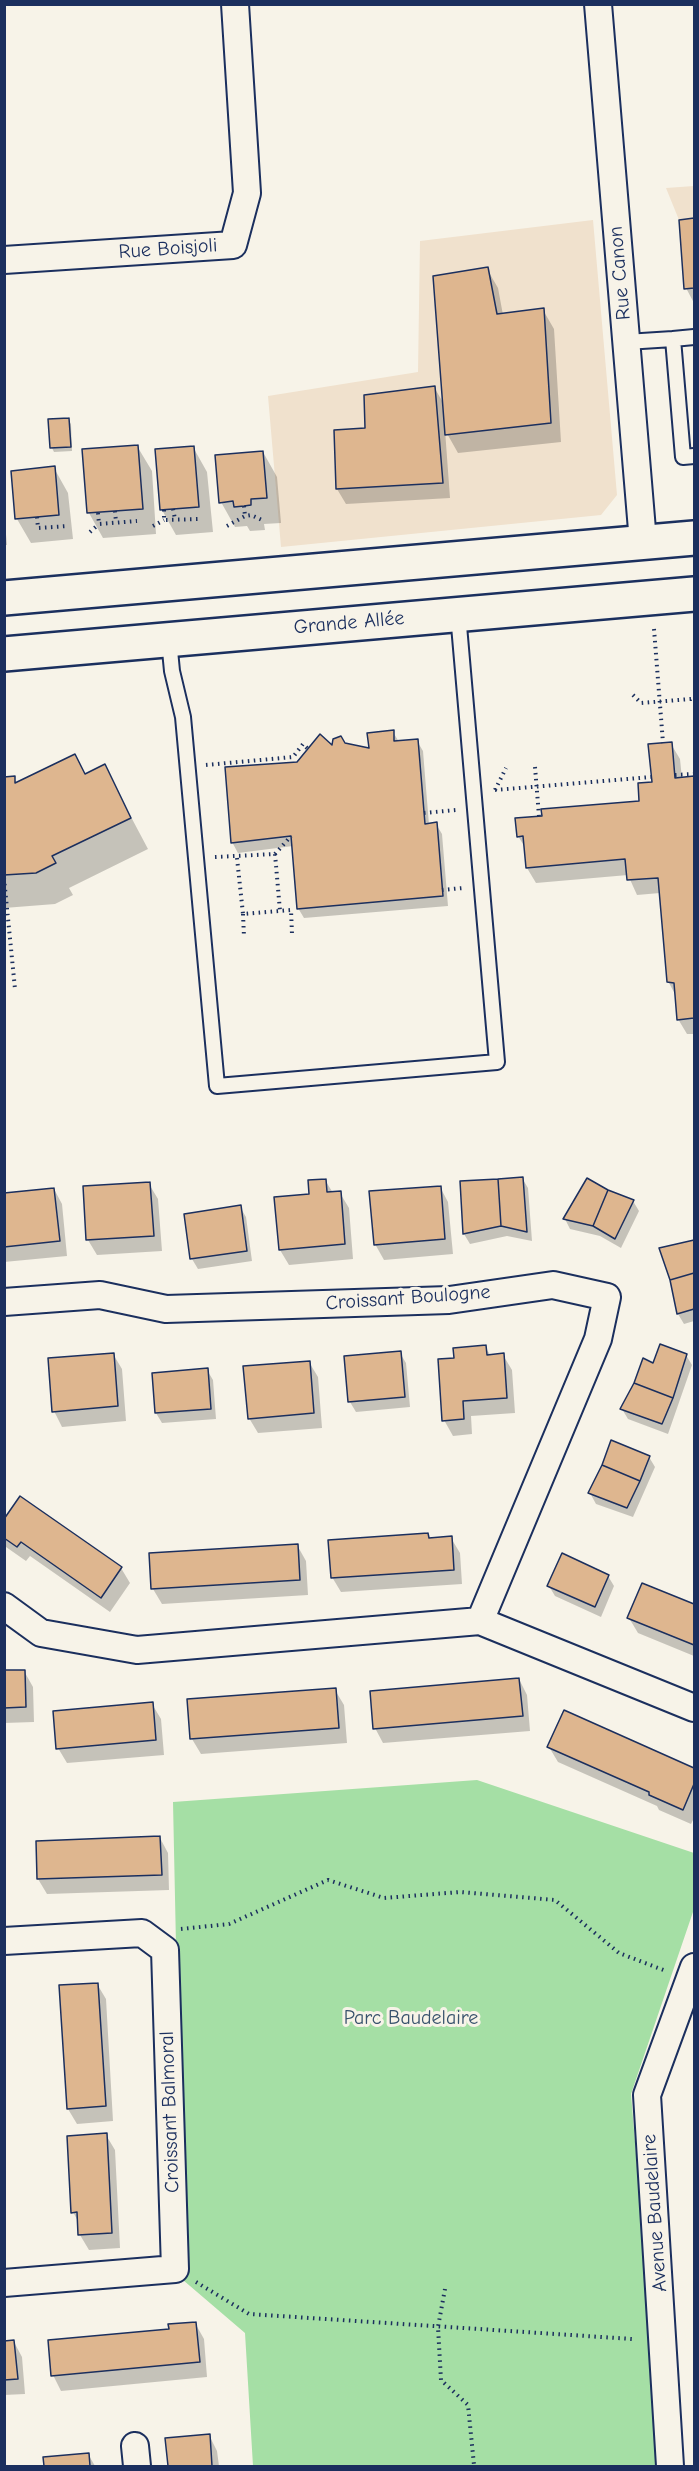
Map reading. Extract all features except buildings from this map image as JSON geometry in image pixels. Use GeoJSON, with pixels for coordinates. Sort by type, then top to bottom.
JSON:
{"type":"FeatureCollection","features":[{"type":"Feature","properties":{"kind":"main road"},"geometry":{"type":"LineString","coordinates":[[4,598],[694,538]]}},
{"type":"Feature","properties":{"kind":"main road","name":"Grande Allée"},"geometry":{"type":"LineString","coordinates":[[4,654],[694,594]]}},
{"type":"Feature","properties":{"kind":"street","name":"Rue Boisjoli"},"geometry":{"type":"LineString","coordinates":[[4,260],[233,245],[247,193],[235,4]]}},
{"type":"Feature","properties":{"kind":"street","name":"Rue Canon"},"geometry":{"type":"LineString","coordinates":[[598,4],[643,542]]}},
{"type":"Feature","properties":{"kind":"street","name":"Croissant Boulogne"},"geometry":{"type":"LineString","coordinates":[[4,1302],[100,1295],[166,1310],[449,1300],[553,1284],[607,1297],[597,1339],[480,1621]]}},
{"type":"Feature","properties":{"kind":"street"},"geometry":{"type":"LineString","coordinates":[[4,1606],[41,1633],[137,1650],[480,1621],[694,1708]]}},
{"type":"Feature","properties":{"kind":"street"},"geometry":{"type":"LineString","coordinates":[[4,1941],[142,1933]]}},
{"type":"Feature","properties":{"kind":"street","name":"Croissant Balmoral"},"geometry":{"type":"LineString","coordinates":[[142,1933],[165,1950],[175,2269]]}},
{"type":"Feature","properties":{"kind":"street","name":"Avenue Baudelaire"},"geometry":{"type":"LineString","coordinates":[[670,2466],[647,2095],[694,1967]]}},
{"type":"Feature","properties":{"kind":"street"},"geometry":{"type":"LineString","coordinates":[[4,2283],[175,2269]]}},
{"type":"Feature","properties":{"kind":"lane"},"geometry":{"type":"LineString","coordinates":[[626,342],[694,337]]}},
{"type":"Feature","properties":{"kind":"lane"},"geometry":{"type":"LineString","coordinates":[[673,339],[683,457],[694,456]]}},
{"type":"Feature","properties":{"kind":"lane"},"geometry":{"type":"LineString","coordinates":[[169,640],[172,671],[183,717],[217,1086],[497,1062],[458,614]]}},
{"type":"Feature","properties":{"kind":"path"},"geometry":{"type":"LineString","coordinates":[[244,506],[245,516]]}},
{"type":"Feature","properties":{"kind":"path"},"geometry":{"type":"LineString","coordinates":[[173,509],[175,519]]}},
{"type":"Feature","properties":{"kind":"path"},"geometry":{"type":"LineString","coordinates":[[164,510],[164,520]]}},
{"type":"Feature","properties":{"kind":"path"},"geometry":{"type":"LineString","coordinates":[[115,511],[116,522]]}},
{"type":"Feature","properties":{"kind":"path"},"geometry":{"type":"LineString","coordinates":[[98,513],[99,524]]}},
{"type":"Feature","properties":{"kind":"path"},"geometry":{"type":"LineString","coordinates":[[227,526],[245,516],[251,515],[262,520]]}},
{"type":"Feature","properties":{"kind":"path"},"geometry":{"type":"LineString","coordinates":[[36,517],[38,528],[68,526]]}},
{"type":"Feature","properties":{"kind":"path"},"geometry":{"type":"LineString","coordinates":[[153,526],[164,520],[199,519]]}},
{"type":"Feature","properties":{"kind":"path"},"geometry":{"type":"LineString","coordinates":[[90,532],[99,524],[136,521]]}},
{"type":"Feature","properties":{"kind":"path"},"geometry":{"type":"LineString","coordinates":[[654,629],[663,742]]}},
{"type":"Feature","properties":{"kind":"path"},"geometry":{"type":"LineString","coordinates":[[633,695],[641,703],[694,697]]}},
{"type":"Feature","properties":{"kind":"path"},"geometry":{"type":"LineString","coordinates":[[203,765],[293,757],[303,744],[308,749]]}},
{"type":"Feature","properties":{"kind":"path"},"geometry":{"type":"LineString","coordinates":[[535,766],[539,816]]}},
{"type":"Feature","properties":{"kind":"path"},"geometry":{"type":"LineString","coordinates":[[506,768],[495,790],[651,777]]}},
{"type":"Feature","properties":{"kind":"path"},"geometry":{"type":"LineString","coordinates":[[675,775],[694,774]]}},
{"type":"Feature","properties":{"kind":"path"},"geometry":{"type":"LineString","coordinates":[[424,813],[463,810]]}},
{"type":"Feature","properties":{"kind":"path"},"geometry":{"type":"LineString","coordinates":[[244,937],[237,858],[275,854],[291,836]]}},
{"type":"Feature","properties":{"kind":"path"},"geometry":{"type":"LineString","coordinates":[[275,854],[280,911]]}},
{"type":"Feature","properties":{"kind":"path"},"geometry":{"type":"LineString","coordinates":[[4,878],[15,989]]}},
{"type":"Feature","properties":{"kind":"path"},"geometry":{"type":"LineString","coordinates":[[442,890],[454,888]]}},
{"type":"Feature","properties":{"kind":"path"},"geometry":{"type":"LineString","coordinates":[[243,914],[291,910],[292,934]]}},
{"type":"Feature","properties":{"kind":"path"},"geometry":{"type":"LineString","coordinates":[[142,1933],[229,1924],[328,1880],[384,1899],[460,1892],[555,1900],[619,1953],[655,1967]]}},
{"type":"Feature","properties":{"kind":"path"},"geometry":{"type":"LineString","coordinates":[[175,2269],[249,2314],[632,2339]]}},
{"type":"Feature","properties":{"kind":"path"},"geometry":{"type":"LineString","coordinates":[[446,2289],[438,2326],[441,2379],[468,2405],[474,2465]]}},
{"type":"Feature","properties":{"kind":"shaded area"},"geometry":{"type":"Polygon","coordinates":[[[694,186],[694,288],[684,289],[679,220],[666,188],[694,186]]]}},
{"type":"Feature","properties":{"kind":"shaded area"},"geometry":{"type":"Polygon","coordinates":[[[593,220],[617,495],[601,515],[281,547],[268,396],[418,372],[420,241],[593,220]]]}},
{"type":"Feature","properties":{"kind":"green space","name":"Parc Baudelaire"},"geometry":{"type":"Polygon","coordinates":[[[477,1780],[694,1853],[694,1909],[631,2094],[662,2466],[253,2466],[245,2333],[183,2280],[173,1802],[477,1780]]]}}]}
